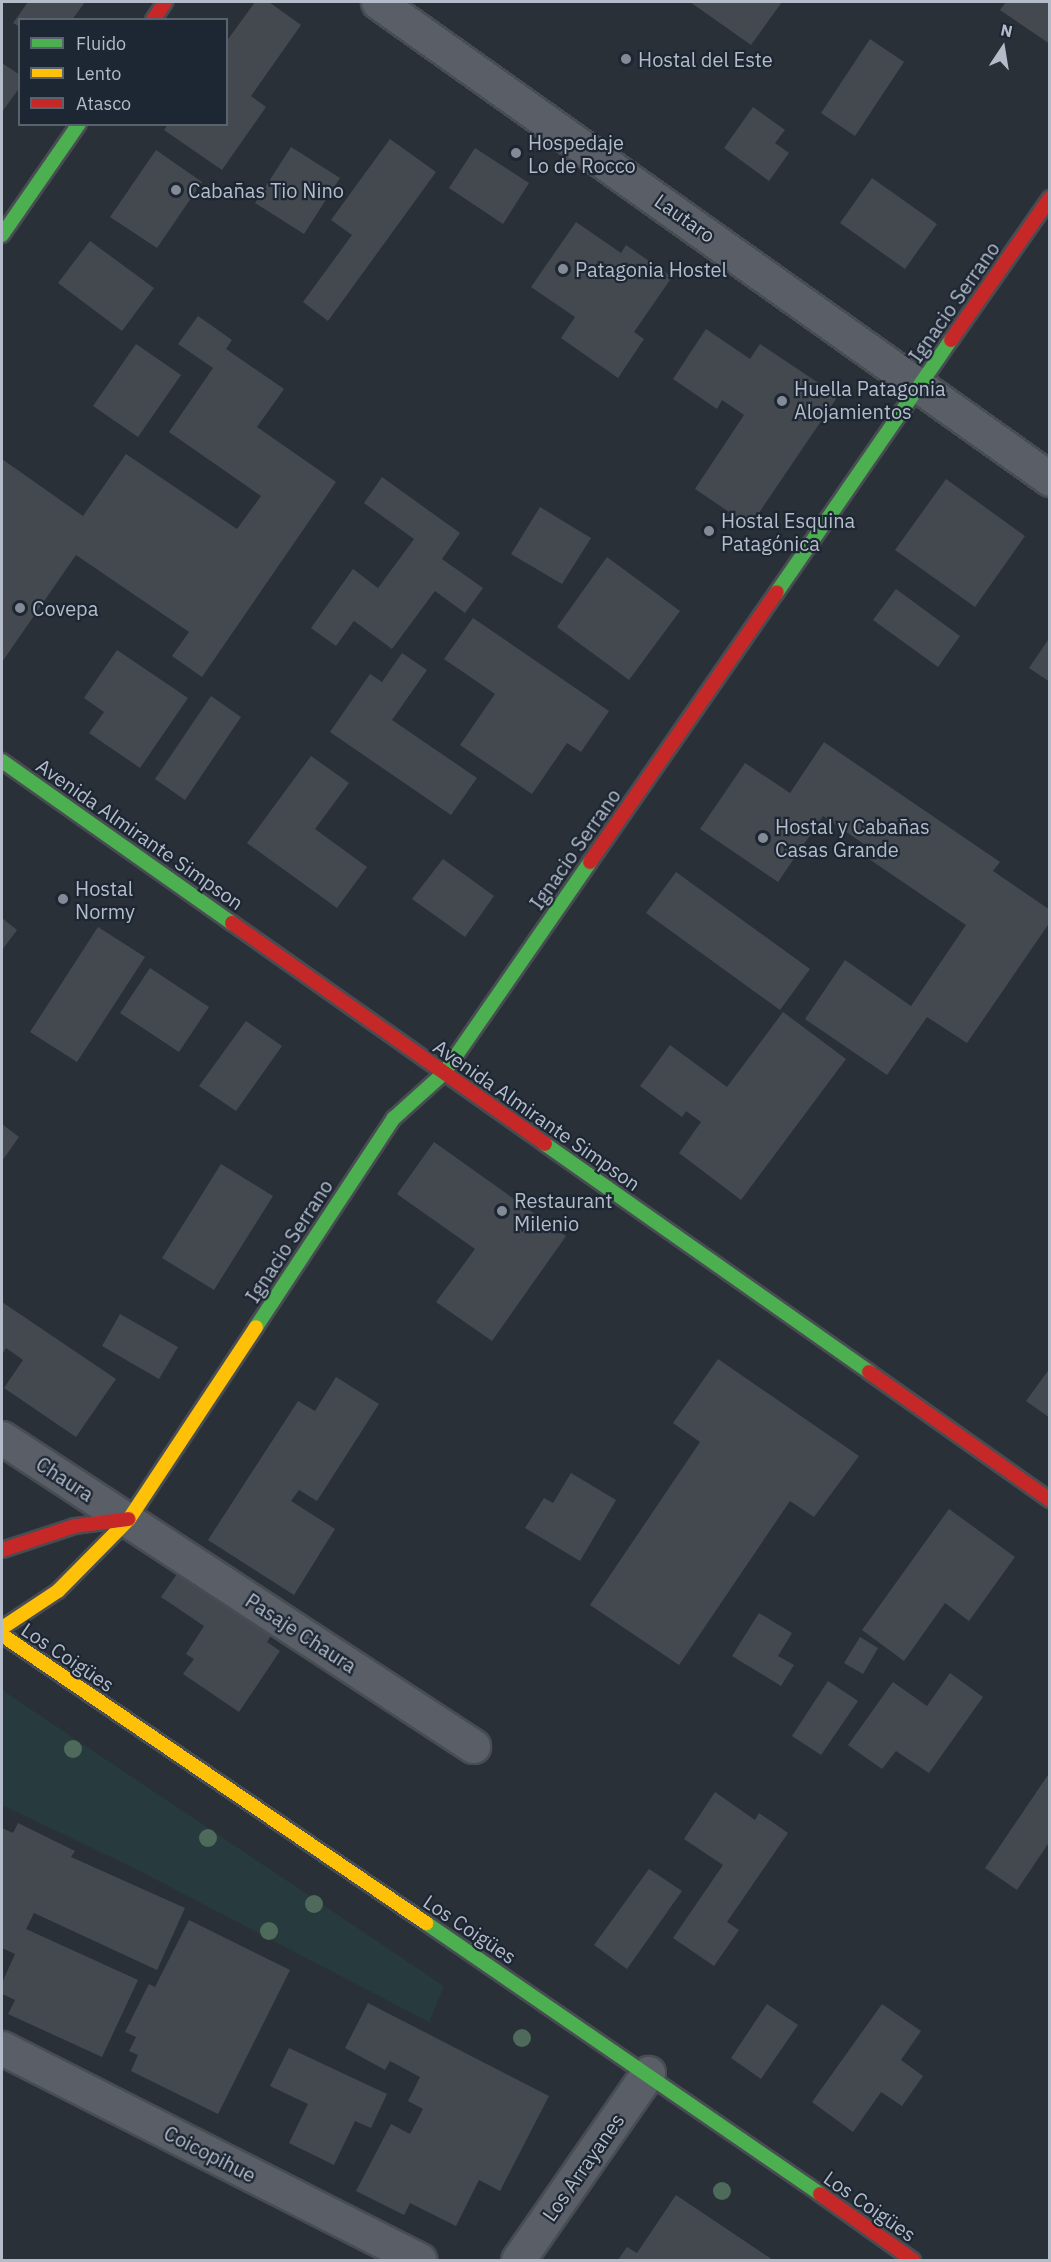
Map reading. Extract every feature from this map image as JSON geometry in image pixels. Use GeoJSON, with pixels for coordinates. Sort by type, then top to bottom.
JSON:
{"type":"FeatureCollection","features":[{"type":"Feature","properties":{"kind":"main road"},"geometry":{"type":"LineString","coordinates":[[154,18],[165,2]]}},
{"type":"Feature","properties":{"kind":"main road"},"geometry":{"type":"LineString","coordinates":[[2,236],[78,126]]}},
{"type":"Feature","properties":{"kind":"main road","name":"Ignacio Serrano"},"geometry":{"type":"LineString","coordinates":[[2,1628],[58,1591],[129,1519],[394,1118],[444,1073],[1050,198]]}},
{"type":"Feature","properties":{"kind":"main road","name":"Avenida Almirante Simpson"},"geometry":{"type":"LineString","coordinates":[[2,761],[1050,1500]]}},
{"type":"Feature","properties":{"kind":"main road"},"geometry":{"type":"LineString","coordinates":[[2,1550],[75,1526],[129,1519]]}},
{"type":"Feature","properties":{"kind":"main road","name":"Los Coigües"},"geometry":{"type":"LineString","coordinates":[[2,1635],[648,2073],[913,2260]]}},
{"type":"Feature","properties":{"kind":"street","name":"Lautaro"},"geometry":{"type":"LineString","coordinates":[[378,2],[1050,479]]}},
{"type":"Feature","properties":{"kind":"street","name":"Chaura"},"geometry":{"type":"LineString","coordinates":[[2,1438],[71,1486],[129,1519]]}},
{"type":"Feature","properties":{"kind":"street","name":"Pasaje Chaura"},"geometry":{"type":"LineString","coordinates":[[129,1519],[474,1746]]}},
{"type":"Feature","properties":{"kind":"street","name":"Coicopihue"},"geometry":{"type":"LineString","coordinates":[[2,2048],[419,2260]]}},
{"type":"Feature","properties":{"kind":"street","name":"Los Arrayanes"},"geometry":{"type":"LineString","coordinates":[[518,2260],[648,2073]]}},
{"type":"Feature","properties":{"kind":"green space"},"geometry":{"type":"Polygon","coordinates":[[[2,1690],[444,1986],[429,2022],[134,1868],[2,1805],[2,1690]]]}},
{"type":"Feature","properties":{"kind":"building"},"geometry":{"type":"Polygon","coordinates":[[[28,2],[85,2],[73,18],[18,18],[18,26],[13,23],[28,2]]]}},
{"type":"Feature","properties":{"kind":"building"},"geometry":{"type":"Polygon","coordinates":[[[255,2],[269,2],[301,25],[251,96],[266,107],[222,170],[164,130],[167,126],[228,126],[228,39],[255,2]]]}},
{"type":"Feature","properties":{"kind":"building"},"geometry":{"type":"Polygon","coordinates":[[[690,2],[782,2],[751,45],[690,2]]]}},
{"type":"Feature","properties":{"kind":"building"},"geometry":{"type":"Polygon","coordinates":[[[1006,2],[1050,2],[1050,44],[1000,10],[1006,2]]]}},
{"type":"Feature","properties":{"kind":"building"},"geometry":{"type":"Polygon","coordinates":[[[870,39],[904,62],[855,136],[821,113],[870,39]]]}},
{"type":"Feature","properties":{"kind":"building"},"geometry":{"type":"Polygon","coordinates":[[[2,63],[18,74],[18,90],[2,112],[2,63]]]}},
{"type":"Feature","properties":{"kind":"building"},"geometry":{"type":"Polygon","coordinates":[[[753,107],[785,130],[775,143],[789,153],[769,181],[724,148],[753,107]]]}},
{"type":"Feature","properties":{"kind":"building"},"geometry":{"type":"Polygon","coordinates":[[[390,139],[436,172],[328,321],[303,302],[352,235],[331,220],[390,139]]]}},
{"type":"Feature","properties":{"kind":"building"},"geometry":{"type":"Polygon","coordinates":[[[291,147],[340,178],[304,234],[255,203],[291,147]]]}},
{"type":"Feature","properties":{"kind":"building"},"geometry":{"type":"Polygon","coordinates":[[[475,148],[529,183],[503,224],[449,188],[475,148]]]}},
{"type":"Feature","properties":{"kind":"building"},"geometry":{"type":"Polygon","coordinates":[[[156,150],[202,182],[157,248],[110,217],[156,150]]]}},
{"type":"Feature","properties":{"kind":"building"},"geometry":{"type":"Polygon","coordinates":[[[872,178],[937,224],[905,269],[840,223],[872,178]]]}},
{"type":"Feature","properties":{"kind":"building"},"geometry":{"type":"Polygon","coordinates":[[[576,222],[621,253],[626,245],[672,277],[634,332],[644,339],[618,378],[561,338],[575,317],[531,287],[576,222]]]}},
{"type":"Feature","properties":{"kind":"building"},"geometry":{"type":"Polygon","coordinates":[[[90,241],[154,288],[122,331],[58,283],[90,241]]]}},
{"type":"Feature","properties":{"kind":"building"},"geometry":{"type":"Polygon","coordinates":[[[198,316],[232,340],[226,349],[284,389],[257,427],[336,482],[202,677],[172,656],[189,632],[76,555],[2,662],[2,459],[83,516],[126,454],[237,529],[261,496],[169,432],[213,368],[178,344],[198,316]]]}},
{"type":"Feature","properties":{"kind":"building"},"geometry":{"type":"Polygon","coordinates":[[[706,329],[750,359],[760,344],[838,396],[750,526],[695,489],[744,415],[722,400],[717,409],[673,379],[706,329]]]}},
{"type":"Feature","properties":{"kind":"building"},"geometry":{"type":"Polygon","coordinates":[[[136,344],[181,375],[138,437],[93,406],[136,344]]]}},
{"type":"Feature","properties":{"kind":"building"},"geometry":{"type":"Polygon","coordinates":[[[382,477],[460,533],[442,559],[483,588],[465,613],[435,591],[392,649],[354,621],[336,646],[311,628],[353,569],[378,588],[414,539],[364,503],[382,477]]]}},
{"type":"Feature","properties":{"kind":"building"},"geometry":{"type":"Polygon","coordinates":[[[946,479],[1025,536],[975,607],[895,550],[946,479]]]}},
{"type":"Feature","properties":{"kind":"building"},"geometry":{"type":"Polygon","coordinates":[[[540,507],[591,538],[562,584],[511,554],[540,507]]]}},
{"type":"Feature","properties":{"kind":"building"},"geometry":{"type":"Polygon","coordinates":[[[607,557],[680,611],[629,680],[557,627],[607,557]]]}},
{"type":"Feature","properties":{"kind":"building"},"geometry":{"type":"Polygon","coordinates":[[[896,589],[960,636],[938,667],[873,620],[896,589]]]}},
{"type":"Feature","properties":{"kind":"building"},"geometry":{"type":"Polygon","coordinates":[[[473,618],[609,711],[581,752],[567,743],[532,794],[460,745],[495,694],[444,659],[473,618]]]}},
{"type":"Feature","properties":{"kind":"building"},"geometry":{"type":"Polygon","coordinates":[[[1050,637],[1050,682],[1029,668],[1050,637]]]}},
{"type":"Feature","properties":{"kind":"building"},"geometry":{"type":"Polygon","coordinates":[[[117,650],[188,698],[140,768],[89,733],[104,712],[84,698],[117,650]]]}},
{"type":"Feature","properties":{"kind":"building"},"geometry":{"type":"Polygon","coordinates":[[[402,653],[427,670],[392,720],[477,778],[451,815],[330,732],[370,674],[382,682],[402,653]]]}},
{"type":"Feature","properties":{"kind":"building"},"geometry":{"type":"Polygon","coordinates":[[[211,696],[241,717],[185,800],[155,779],[211,696]]]}},
{"type":"Feature","properties":{"kind":"building"},"geometry":{"type":"Polygon","coordinates":[[[824,742],[1000,862],[993,871],[1050,910],[1050,922],[967,1043],[927,1017],[887,1075],[805,1019],[845,960],[911,1006],[966,925],[869,859],[874,851],[823,816],[778,882],[700,829],[745,763],[790,793],[824,742]]]}},
{"type":"Feature","properties":{"kind":"building"},"geometry":{"type":"Polygon","coordinates":[[[311,756],[349,783],[315,829],[367,867],[337,908],[247,843],[311,756]]]}},
{"type":"Feature","properties":{"kind":"building"},"geometry":{"type":"Polygon","coordinates":[[[443,859],[494,896],[465,937],[412,899],[443,859]]]}},
{"type":"Feature","properties":{"kind":"building"},"geometry":{"type":"Polygon","coordinates":[[[676,872],[810,969],[780,1010],[646,913],[676,872]]]}},
{"type":"Feature","properties":{"kind":"building"},"geometry":{"type":"Polygon","coordinates":[[[2,918],[17,930],[2,950],[2,918]]]}},
{"type":"Feature","properties":{"kind":"building"},"geometry":{"type":"Polygon","coordinates":[[[98,927],[145,957],[77,1062],[30,1032],[98,927]]]}},
{"type":"Feature","properties":{"kind":"building"},"geometry":{"type":"Polygon","coordinates":[[[150,968],[209,1007],[179,1052],[120,1013],[150,968]]]}},
{"type":"Feature","properties":{"kind":"building"},"geometry":{"type":"Polygon","coordinates":[[[783,1012],[846,1059],[741,1200],[679,1153],[701,1122],[686,1111],[682,1117],[640,1086],[670,1045],[727,1087],[783,1012]]]}},
{"type":"Feature","properties":{"kind":"building"},"geometry":{"type":"Polygon","coordinates":[[[246,1021],[282,1046],[236,1111],[199,1086],[246,1021]]]}},
{"type":"Feature","properties":{"kind":"building"},"geometry":{"type":"Polygon","coordinates":[[[2,1124],[19,1137],[2,1161],[2,1124]]]}},
{"type":"Feature","properties":{"kind":"building"},"geometry":{"type":"Polygon","coordinates":[[[434,1142],[566,1236],[492,1341],[436,1302],[475,1249],[397,1194],[434,1142]]]}},
{"type":"Feature","properties":{"kind":"building"},"geometry":{"type":"Polygon","coordinates":[[[221,1164],[273,1196],[214,1290],[162,1258],[221,1164]]]}},
{"type":"Feature","properties":{"kind":"building"},"geometry":{"type":"Polygon","coordinates":[[[2,1302],[116,1379],[76,1437],[4,1388],[23,1360],[6,1348],[2,1354],[2,1302]]]}},
{"type":"Feature","properties":{"kind":"building"},"geometry":{"type":"Polygon","coordinates":[[[120,1314],[178,1347],[159,1379],[102,1346],[120,1314]]]}},
{"type":"Feature","properties":{"kind":"building"},"geometry":{"type":"Polygon","coordinates":[[[718,1359],[859,1456],[814,1517],[790,1501],[679,1665],[590,1605],[700,1442],[673,1423],[718,1359]]]}},
{"type":"Feature","properties":{"kind":"building"},"geometry":{"type":"Polygon","coordinates":[[[1050,1368],[1050,1418],[1026,1401],[1050,1368]]]}},
{"type":"Feature","properties":{"kind":"building"},"geometry":{"type":"Polygon","coordinates":[[[336,1377],[379,1404],[317,1501],[299,1490],[291,1501],[335,1529],[294,1595],[208,1540],[298,1401],[315,1411],[336,1377]]]}},
{"type":"Feature","properties":{"kind":"building"},"geometry":{"type":"Polygon","coordinates":[[[571,1473],[616,1500],[580,1561],[525,1528],[544,1498],[553,1503],[571,1473]]]}},
{"type":"Feature","properties":{"kind":"building"},"geometry":{"type":"Polygon","coordinates":[[[949,1509],[1015,1557],[969,1621],[945,1603],[904,1661],[862,1630],[949,1509]]]}},
{"type":"Feature","properties":{"kind":"building"},"geometry":{"type":"Polygon","coordinates":[[[184,1564],[277,1626],[267,1642],[280,1651],[239,1712],[183,1674],[194,1659],[186,1654],[204,1626],[161,1597],[184,1564]]]}},
{"type":"Feature","properties":{"kind":"building"},"geometry":{"type":"Polygon","coordinates":[[[759,1613],[792,1633],[778,1656],[794,1665],[781,1686],[732,1656],[759,1613]]]}},
{"type":"Feature","properties":{"kind":"building"},"geometry":{"type":"Polygon","coordinates":[[[860,1637],[878,1648],[863,1674],[844,1663],[860,1637]]]}},
{"type":"Feature","properties":{"kind":"building"},"geometry":{"type":"Polygon","coordinates":[[[950,1673],[983,1697],[929,1773],[896,1751],[882,1769],[848,1745],[893,1682],[927,1706],[950,1673]]]}},
{"type":"Feature","properties":{"kind":"building"},"geometry":{"type":"Polygon","coordinates":[[[828,1681],[858,1701],[821,1755],[792,1736],[828,1681]]]}},
{"type":"Feature","properties":{"kind":"building"},"geometry":{"type":"Polygon","coordinates":[[[1050,1772],[1050,1841],[1017,1890],[985,1868],[1050,1772]]]}},
{"type":"Feature","properties":{"kind":"building"},"geometry":{"type":"Polygon","coordinates":[[[715,1792],[755,1820],[759,1813],[788,1833],[727,1922],[739,1930],[714,1966],[673,1938],[723,1865],[684,1839],[715,1792]]]}},
{"type":"Feature","properties":{"kind":"building"},"geometry":{"type":"Polygon","coordinates":[[[18,1823],[75,1851],[71,1857],[185,1908],[157,1970],[34,1913],[26,1929],[138,1980],[102,2057],[8,2014],[15,2000],[2,1994],[2,1983],[15,1954],[2,1948],[2,1828],[13,1833],[18,1823]]]}},
{"type":"Feature","properties":{"kind":"building"},"geometry":{"type":"Polygon","coordinates":[[[649,1869],[682,1891],[627,1969],[594,1945],[649,1869]]]}},
{"type":"Feature","properties":{"kind":"building"},"geometry":{"type":"Polygon","coordinates":[[[189,1920],[290,1970],[218,2114],[131,2071],[138,2055],[129,2051],[136,2037],[125,2032],[149,1984],[155,1987],[189,1920]]]}},
{"type":"Feature","properties":{"kind":"building"},"geometry":{"type":"Polygon","coordinates":[[[368,2003],[549,2096],[500,2191],[479,2180],[456,2226],[410,2203],[404,2215],[356,2191],[391,2124],[410,2134],[423,2109],[408,2101],[420,2077],[390,2061],[385,2070],[345,2048],[368,2003]]]}},
{"type":"Feature","properties":{"kind":"building"},"geometry":{"type":"Polygon","coordinates":[[[767,2004],[798,2025],[761,2079],[731,2058],[767,2004]]]}},
{"type":"Feature","properties":{"kind":"building"},"geometry":{"type":"Polygon","coordinates":[[[882,2004],[921,2031],[901,2060],[923,2076],[902,2106],[881,2092],[853,2132],[812,2102],[882,2004]]]}},
{"type":"Feature","properties":{"kind":"building"},"geometry":{"type":"Polygon","coordinates":[[[289,2048],[387,2094],[371,2128],[355,2121],[334,2165],[289,2143],[308,2104],[270,2086],[289,2048]]]}},
{"type":"Feature","properties":{"kind":"building"},"geometry":{"type":"Polygon","coordinates":[[[676,2195],[773,2260],[618,2260],[627,2247],[637,2253],[676,2195]]]}},
{"type":"Feature","properties":{"kind":"traffic: fast"},"geometry":{"type":"LineString","coordinates":[[2,235],[78,126]]}},
{"type":"Feature","properties":{"kind":"traffic: fast"},"geometry":{"type":"LineString","coordinates":[[777,592],[951,340]]}},
{"type":"Feature","properties":{"kind":"traffic: fast"},"geometry":{"type":"LineString","coordinates":[[2,761],[232,923]]}},
{"type":"Feature","properties":{"kind":"traffic: fast"},"geometry":{"type":"LineString","coordinates":[[256,1327],[394,1118],[444,1073],[590,862]]}},
{"type":"Feature","properties":{"kind":"traffic: fast"},"geometry":{"type":"LineString","coordinates":[[545,1144],[869,1372]]}},
{"type":"Feature","properties":{"kind":"traffic: fast"},"geometry":{"type":"LineString","coordinates":[[426,1923],[820,2194]]}},
{"type":"Feature","properties":{"kind":"traffic: slow"},"geometry":{"type":"LineString","coordinates":[[2,1628],[58,1591],[129,1519],[256,1327]]}},
{"type":"Feature","properties":{"kind":"traffic: slow"},"geometry":{"type":"LineString","coordinates":[[2,1635],[426,1923]]}},
{"type":"Feature","properties":{"kind":"traffic: jam"},"geometry":{"type":"LineString","coordinates":[[154,18],[165,2]]}},
{"type":"Feature","properties":{"kind":"traffic: jam"},"geometry":{"type":"LineString","coordinates":[[951,340],[1050,198]]}},
{"type":"Feature","properties":{"kind":"traffic: jam"},"geometry":{"type":"LineString","coordinates":[[590,862],[777,592]]}},
{"type":"Feature","properties":{"kind":"traffic: jam"},"geometry":{"type":"LineString","coordinates":[[232,923],[545,1144]]}},
{"type":"Feature","properties":{"kind":"traffic: jam"},"geometry":{"type":"LineString","coordinates":[[869,1372],[1050,1500]]}},
{"type":"Feature","properties":{"kind":"traffic: jam"},"geometry":{"type":"LineString","coordinates":[[2,1550],[75,1526],[129,1519]]}},
{"type":"Feature","properties":{"kind":"traffic: jam"},"geometry":{"type":"LineString","coordinates":[[820,2194],[913,2260]]}},
{"type":"Feature","properties":{"kind":"place","name":"Hostal del Este"},"geometry":{"type":"Point","coordinates":[626,59]}},
{"type":"Feature","properties":{"kind":"place","name":"Hospedaje Lo de Rocco"},"geometry":{"type":"Point","coordinates":[516,153]}},
{"type":"Feature","properties":{"kind":"place","name":"Cabañas Tio Nino"},"geometry":{"type":"Point","coordinates":[176,190]}},
{"type":"Feature","properties":{"kind":"place","name":"Patagonia Hostel"},"geometry":{"type":"Point","coordinates":[563,269]}},
{"type":"Feature","properties":{"kind":"place","name":"Huella Patagonia Alojamientos"},"geometry":{"type":"Point","coordinates":[782,401]}},
{"type":"Feature","properties":{"kind":"place","name":"Hostal Esquina Patagónica"},"geometry":{"type":"Point","coordinates":[709,531]}},
{"type":"Feature","properties":{"kind":"place","name":"Covepa"},"geometry":{"type":"Point","coordinates":[20,608]}},
{"type":"Feature","properties":{"kind":"place","name":"Hostal y Cabañas Casas Grande"},"geometry":{"type":"Point","coordinates":[763,838]}},
{"type":"Feature","properties":{"kind":"place","name":"Hostal Normy"},"geometry":{"type":"Point","coordinates":[63,899]}},
{"type":"Feature","properties":{"kind":"place","name":"Restaurant Milenio"},"geometry":{"type":"Point","coordinates":[502,1211]}}]}
